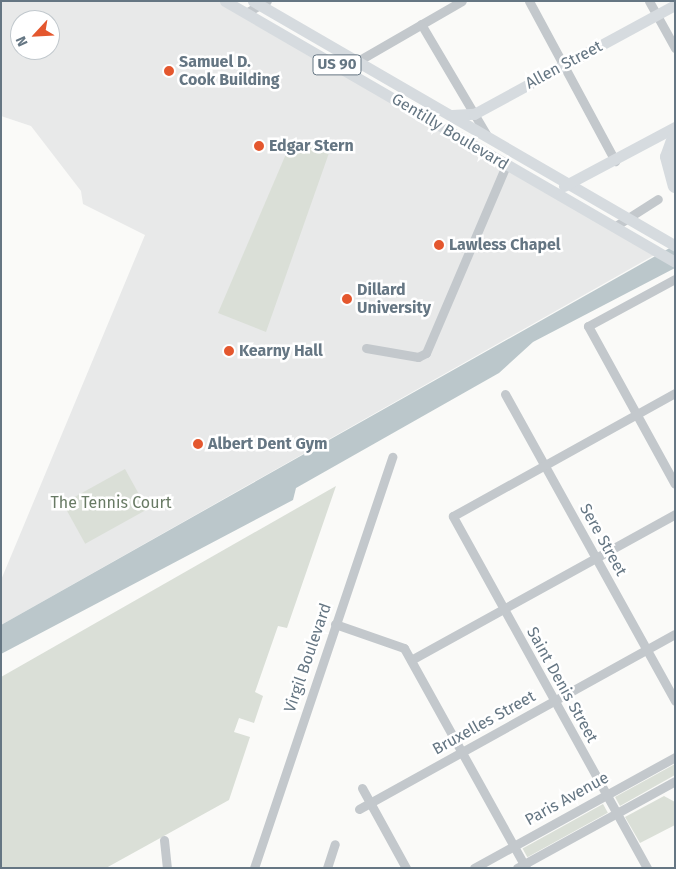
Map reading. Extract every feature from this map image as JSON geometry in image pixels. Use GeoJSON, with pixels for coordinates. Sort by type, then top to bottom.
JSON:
{"type":"FeatureCollection","features":[{"type":"Feature","properties":{"kind":"highway"},"geometry":{"type":"LineString","coordinates":[[675,135],[667,157],[675,186]]}},
{"type":"Feature","properties":{"kind":"main road","name":"Gentilly Boulevard"},"geometry":{"type":"LineString","coordinates":[[225,1],[240,7],[506,165],[675,262]]}},
{"type":"Feature","properties":{"kind":"main road","name":"Gentilly Boulevard"},"geometry":{"type":"LineString","coordinates":[[260,3],[357,62],[486,134],[675,246]]}},
{"type":"Feature","properties":{"kind":"main road","name":"Allen Street"},"geometry":{"type":"LineString","coordinates":[[451,115],[474,114],[675,5]]}},
{"type":"Feature","properties":{"kind":"main road"},"geometry":{"type":"LineString","coordinates":[[544,186],[570,185],[616,162],[675,128]]}},
{"type":"Feature","properties":{"kind":"street"},"geometry":{"type":"LineString","coordinates":[[344,69],[462,1]]}},
{"type":"Feature","properties":{"kind":"street"},"geometry":{"type":"LineString","coordinates":[[529,1],[616,162]]}},
{"type":"Feature","properties":{"kind":"street"},"geometry":{"type":"LineString","coordinates":[[649,1],[675,48]]}},
{"type":"Feature","properties":{"kind":"street"},"geometry":{"type":"LineString","coordinates":[[240,7],[260,3]]}},
{"type":"Feature","properties":{"kind":"street"},"geometry":{"type":"LineString","coordinates":[[421,24],[486,134]]}},
{"type":"Feature","properties":{"kind":"street"},"geometry":{"type":"LineString","coordinates":[[366,348],[418,357],[426,353],[506,165]]}},
{"type":"Feature","properties":{"kind":"street"},"geometry":{"type":"LineString","coordinates":[[614,227],[658,199]]}},
{"type":"Feature","properties":{"kind":"street"},"geometry":{"type":"LineString","coordinates":[[675,279],[588,326],[675,484]]}},
{"type":"Feature","properties":{"kind":"street"},"geometry":{"type":"LineString","coordinates":[[544,465],[675,393]]}},
{"type":"Feature","properties":{"kind":"street","name":"Sere Street"},"geometry":{"type":"LineString","coordinates":[[505,394],[675,700]]}},
{"type":"Feature","properties":{"kind":"street","name":"Virgil Boulevard"},"geometry":{"type":"LineString","coordinates":[[254,868],[392,457]]}},
{"type":"Feature","properties":{"kind":"street","name":"Saint Denis Street"},"geometry":{"type":"LineString","coordinates":[[544,465],[453,516],[502,609],[647,868]]}},
{"type":"Feature","properties":{"kind":"street"},"geometry":{"type":"LineString","coordinates":[[411,660],[675,514]]}},
{"type":"Feature","properties":{"kind":"street"},"geometry":{"type":"LineString","coordinates":[[335,624],[404,648],[514,846],[522,866],[675,781]]}},
{"type":"Feature","properties":{"kind":"street","name":"Bruxelles Street"},"geometry":{"type":"LineString","coordinates":[[359,809],[675,634]]}},
{"type":"Feature","properties":{"kind":"street","name":"Paris Avenue"},"geometry":{"type":"LineString","coordinates":[[474,868],[675,756]]}},
{"type":"Feature","properties":{"kind":"street"},"geometry":{"type":"LineString","coordinates":[[362,788],[406,868]]}},
{"type":"Feature","properties":{"kind":"street"},"geometry":{"type":"LineString","coordinates":[[164,840],[167,868]]}},
{"type":"Feature","properties":{"kind":"street"},"geometry":{"type":"LineString","coordinates":[[327,868],[335,844]]}},
{"type":"Feature","properties":{"kind":"shaded area","name":"Dillard University"},"geometry":{"type":"Polygon","coordinates":[[[1,1],[225,1],[658,253],[1,625],[1,580],[145,235],[83,204],[81,191],[31,126],[1,116],[1,1]]]}},
{"type":"Feature","properties":{"kind":"shaded area"},"geometry":{"type":"Polygon","coordinates":[[[675,245],[675,268],[533,342],[499,373],[296,488],[293,500],[1,654],[1,625],[675,245]]]}},
{"type":"Feature","properties":{"kind":"green space"},"geometry":{"type":"Polygon","coordinates":[[[292,140],[329,153],[266,332],[218,313],[292,140]]]}},
{"type":"Feature","properties":{"kind":"green space","name":"The Tennis Court"},"geometry":{"type":"Polygon","coordinates":[[[125,469],[147,509],[85,544],[63,503],[125,469]]]}},
{"type":"Feature","properties":{"kind":"green space"},"geometry":{"type":"Polygon","coordinates":[[[336,486],[287,628],[278,626],[255,692],[263,696],[254,723],[239,718],[234,732],[250,737],[229,800],[106,868],[1,868],[1,677],[336,486]]]}},
{"type":"Feature","properties":{"kind":"green space"},"geometry":{"type":"Polygon","coordinates":[[[675,764],[675,775],[620,806],[615,797],[675,764]]]}},
{"type":"Feature","properties":{"kind":"green space"},"geometry":{"type":"Polygon","coordinates":[[[664,796],[675,802],[675,825],[640,843],[625,817],[664,796]]]}},
{"type":"Feature","properties":{"kind":"green space"},"geometry":{"type":"Polygon","coordinates":[[[603,804],[608,813],[527,857],[523,849],[603,804]]]}},
{"type":"Feature","properties":{"kind":"place","name":"Samuel D. Cook Building"},"geometry":{"type":"Point","coordinates":[169,71]}},
{"type":"Feature","properties":{"kind":"place","name":"Edgar Stern"},"geometry":{"type":"Point","coordinates":[259,146]}},
{"type":"Feature","properties":{"kind":"place","name":"Lawless Chapel"},"geometry":{"type":"Point","coordinates":[439,245]}},
{"type":"Feature","properties":{"kind":"place","name":"Dillard University"},"geometry":{"type":"Point","coordinates":[347,299]}},
{"type":"Feature","properties":{"kind":"place","name":"Kearny Hall"},"geometry":{"type":"Point","coordinates":[229,351]}},
{"type":"Feature","properties":{"kind":"place","name":"Albert Dent Gym"},"geometry":{"type":"Point","coordinates":[198,444]}}]}
